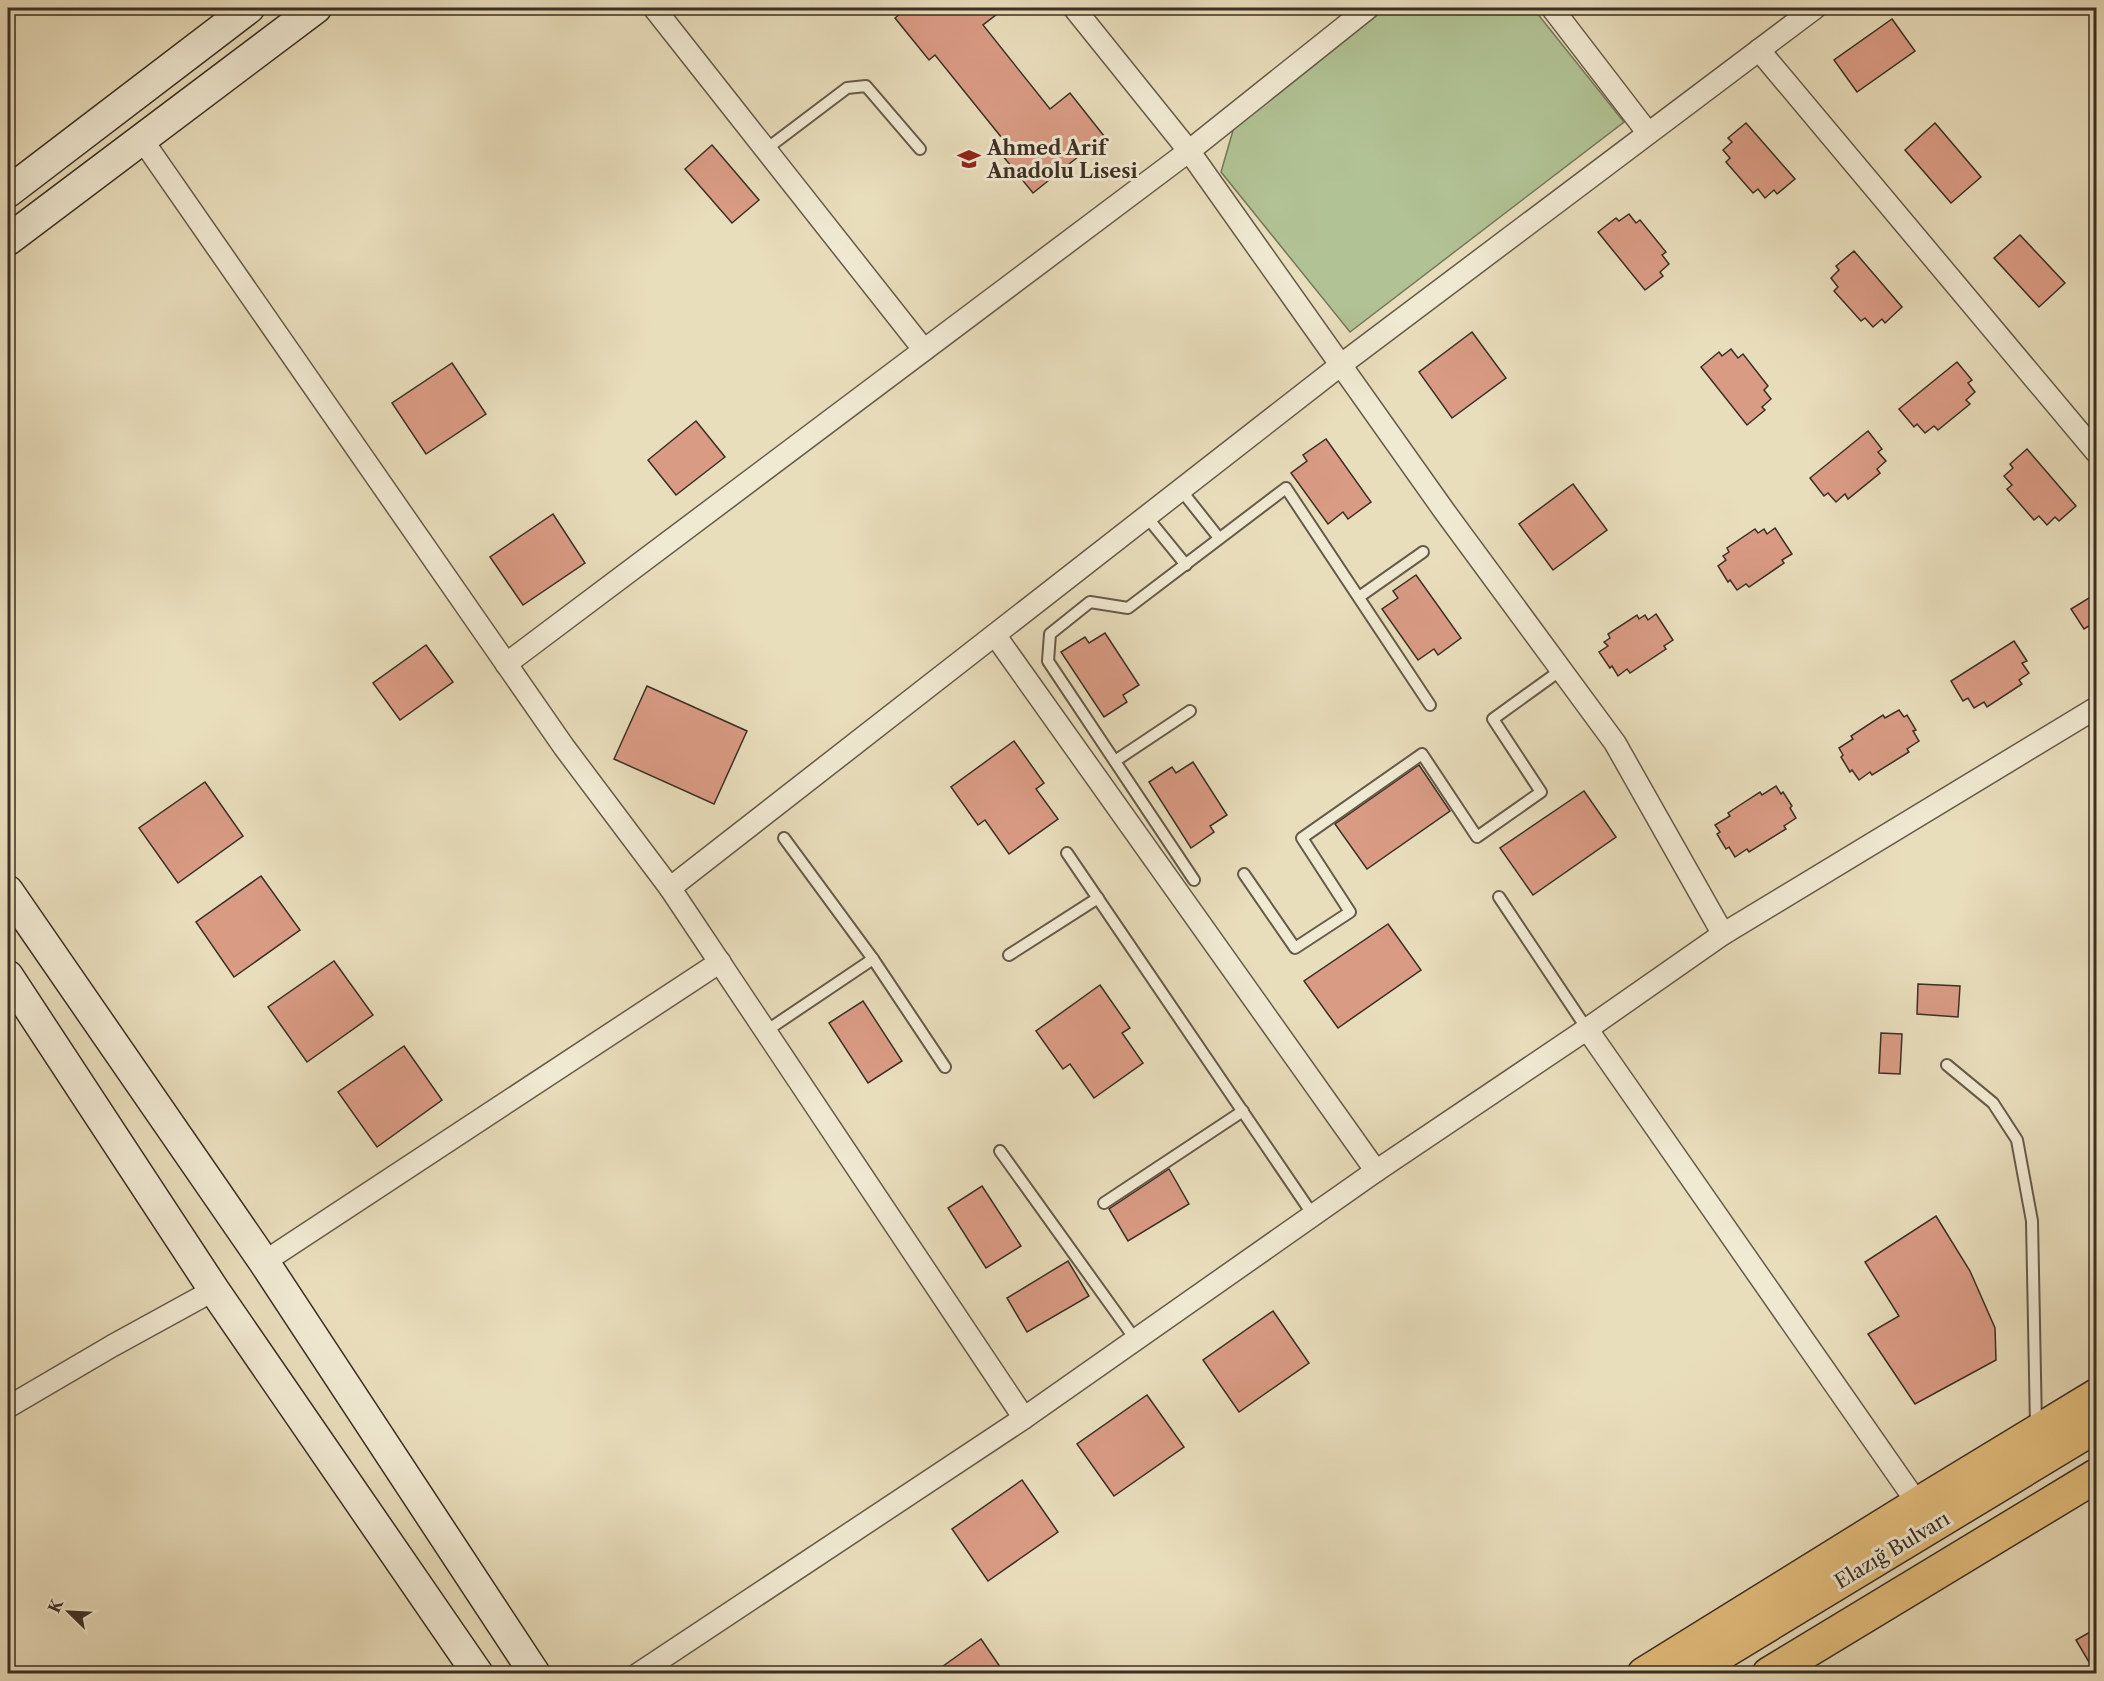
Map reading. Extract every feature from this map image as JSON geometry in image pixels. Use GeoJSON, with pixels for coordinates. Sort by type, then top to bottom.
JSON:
{"type":"FeatureCollection","features":[{"type":"Feature","properties":{"kind":"highway"},"geometry":{"type":"LineString","coordinates":[[1644,1674],[2097,1396]]}},
{"type":"Feature","properties":{"kind":"highway","name":"Elazığ Bulvarı"},"geometry":{"type":"LineString","coordinates":[[1687,1674],[2097,1426]]}},
{"type":"Feature","properties":{"kind":"highway"},"geometry":{"type":"LineString","coordinates":[[1769,1674],[2097,1476]]}},
{"type":"Feature","properties":{"kind":"highway"},"geometry":{"type":"LineString","coordinates":[[1813,1674],[2097,1500]]}},
{"type":"Feature","properties":{"kind":"main road"},"geometry":{"type":"LineString","coordinates":[[8,192],[249,8]]}},
{"type":"Feature","properties":{"kind":"main road"},"geometry":{"type":"LineString","coordinates":[[8,240],[316,8]]}},
{"type":"Feature","properties":{"kind":"main road"},"geometry":{"type":"LineString","coordinates":[[8,891],[264,1262],[536,1674]]}},
{"type":"Feature","properties":{"kind":"main road"},"geometry":{"type":"LineString","coordinates":[[8,976],[214,1290],[478,1674]]}},
{"type":"Feature","properties":{"kind":"street"},"geometry":{"type":"LineString","coordinates":[[654,8],[924,350]]}},
{"type":"Feature","properties":{"kind":"street"},"geometry":{"type":"LineString","coordinates":[[1074,8],[1189,151],[1445,512],[1615,743],[1723,934]]}},
{"type":"Feature","properties":{"kind":"street"},"geometry":{"type":"LineString","coordinates":[[506,664],[1189,151],[1368,8]]}},
{"type":"Feature","properties":{"kind":"street"},"geometry":{"type":"LineString","coordinates":[[1552,8],[1648,133]]}},
{"type":"Feature","properties":{"kind":"street"},"geometry":{"type":"LineString","coordinates":[[670,888],[1342,364],[1815,8]]}},
{"type":"Feature","properties":{"kind":"street"},"geometry":{"type":"LineString","coordinates":[[1759,50],[2097,452]]}},
{"type":"Feature","properties":{"kind":"street"},"geometry":{"type":"LineString","coordinates":[[141,138],[564,747],[670,888],[1024,1418]]}},
{"type":"Feature","properties":{"kind":"street"},"geometry":{"type":"LineString","coordinates":[[995,635],[1376,1171]]}},
{"type":"Feature","properties":{"kind":"street"},"geometry":{"type":"LineString","coordinates":[[638,1674],[1024,1418],[1376,1171],[1723,934],[2097,708]]}},
{"type":"Feature","properties":{"kind":"street"},"geometry":{"type":"LineString","coordinates":[[264,1262],[720,962]]}},
{"type":"Feature","properties":{"kind":"street"},"geometry":{"type":"LineString","coordinates":[[1587,1029],[1918,1504]]}},
{"type":"Feature","properties":{"kind":"street"},"geometry":{"type":"LineString","coordinates":[[8,1407],[214,1290]]}},
{"type":"Feature","properties":{"kind":"lane"},"geometry":{"type":"LineString","coordinates":[[765,150],[847,88],[866,86],[920,148]]}},
{"type":"Feature","properties":{"kind":"lane"},"geometry":{"type":"LineString","coordinates":[[1194,880],[1048,661],[1050,634],[1090,602],[1128,608],[1286,488],[1430,705]]}},
{"type":"Feature","properties":{"kind":"lane"},"geometry":{"type":"LineString","coordinates":[[1181,490],[1219,538]]}},
{"type":"Feature","properties":{"kind":"lane"},"geometry":{"type":"LineString","coordinates":[[1146,516],[1186,565]]}},
{"type":"Feature","properties":{"kind":"lane"},"geometry":{"type":"LineString","coordinates":[[1359,597],[1423,552]]}},
{"type":"Feature","properties":{"kind":"lane"},"geometry":{"type":"LineString","coordinates":[[1244,874],[1295,948],[1350,912],[1302,838],[1422,754],[1477,837],[1541,792],[1493,719],[1561,670]]}},
{"type":"Feature","properties":{"kind":"lane"},"geometry":{"type":"LineString","coordinates":[[1115,761],[1190,711]]}},
{"type":"Feature","properties":{"kind":"lane"},"geometry":{"type":"LineString","coordinates":[[784,838],[873,959],[945,1067]]}},
{"type":"Feature","properties":{"kind":"lane"},"geometry":{"type":"LineString","coordinates":[[1067,853],[1313,1215]]}},
{"type":"Feature","properties":{"kind":"lane"},"geometry":{"type":"LineString","coordinates":[[1499,897],[1587,1029]]}},
{"type":"Feature","properties":{"kind":"lane"},"geometry":{"type":"LineString","coordinates":[[1009,955],[1098,898]]}},
{"type":"Feature","properties":{"kind":"lane"},"geometry":{"type":"LineString","coordinates":[[766,1031],[873,959]]}},
{"type":"Feature","properties":{"kind":"lane"},"geometry":{"type":"LineString","coordinates":[[1947,1065],[1993,1103],[2017,1140],[2032,1221],[2036,1432]]}},
{"type":"Feature","properties":{"kind":"lane"},"geometry":{"type":"LineString","coordinates":[[1104,1203],[1243,1111]]}},
{"type":"Feature","properties":{"kind":"lane"},"geometry":{"type":"LineString","coordinates":[[1000,1151],[1135,1340]]}},
{"type":"Feature","properties":{"kind":"green space"},"geometry":{"type":"Polygon","coordinates":[[[1386,8],[1533,8],[1624,122],[1350,332],[1221,172],[1234,127],[1386,8]]]}},
{"type":"Feature","properties":{"kind":"building"},"geometry":{"type":"Polygon","coordinates":[[[907,8],[1005,8],[983,25],[1050,109],[1070,93],[1104,136],[1033,193],[998,150],[1006,143],[935,55],[929,60],[895,18],[907,8]]]}},
{"type":"Feature","properties":{"kind":"building"},"geometry":{"type":"Polygon","coordinates":[[[1892,19],[1915,51],[1857,92],[1834,60],[1892,19]]]}},
{"type":"Feature","properties":{"kind":"building"},"geometry":{"type":"Polygon","coordinates":[[[1746,123],[1795,179],[1777,194],[1774,190],[1765,198],[1758,189],[1753,193],[1726,162],[1730,158],[1723,150],[1732,142],[1728,138],[1746,123]]]}},
{"type":"Feature","properties":{"kind":"building"},"geometry":{"type":"Polygon","coordinates":[[[1935,123],[1981,177],[1951,203],[1905,150],[1935,123]]]}},
{"type":"Feature","properties":{"kind":"building"},"geometry":{"type":"Polygon","coordinates":[[[712,145],[759,200],[732,223],[685,169],[712,145]]]}},
{"type":"Feature","properties":{"kind":"building"},"geometry":{"type":"Polygon","coordinates":[[[1629,214],[1636,223],[1640,220],[1666,252],[1662,255],[1669,264],[1660,272],[1663,276],[1645,290],[1598,232],[1616,218],[1619,221],[1629,214]]]}},
{"type":"Feature","properties":{"kind":"building"},"geometry":{"type":"Polygon","coordinates":[[[2020,235],[2065,283],[2039,307],[1994,258],[2020,235]]]}},
{"type":"Feature","properties":{"kind":"building"},"geometry":{"type":"Polygon","coordinates":[[[1854,251],[1902,307],[1885,323],[1882,319],[1873,327],[1865,318],[1861,321],[1834,291],[1838,287],[1831,278],[1839,270],[1836,266],[1854,251]]]}},
{"type":"Feature","properties":{"kind":"building"},"geometry":{"type":"Polygon","coordinates":[[[1472,332],[1506,378],[1452,418],[1419,372],[1472,332]]]}},
{"type":"Feature","properties":{"kind":"building"},"geometry":{"type":"Polygon","coordinates":[[[1731,349],[1738,358],[1743,354],[1768,386],[1764,390],[1771,399],[1762,407],[1765,410],[1747,425],[1701,367],[1719,352],[1722,356],[1731,349]]]}},
{"type":"Feature","properties":{"kind":"building"},"geometry":{"type":"Polygon","coordinates":[[[1957,362],[1972,380],[1968,383],[1975,392],[1966,400],[1970,404],[1938,430],[1934,426],[1925,433],[1917,424],[1914,427],[1899,409],[1957,362]]]}},
{"type":"Feature","properties":{"kind":"building"},"geometry":{"type":"Polygon","coordinates":[[[452,363],[486,414],[426,454],[392,403],[452,363]]]}},
{"type":"Feature","properties":{"kind":"building"},"geometry":{"type":"Polygon","coordinates":[[[696,421],[725,457],[676,495],[648,460],[696,421]]]}},
{"type":"Feature","properties":{"kind":"building"},"geometry":{"type":"Polygon","coordinates":[[[1868,431],[1882,449],[1878,452],[1886,461],[1877,469],[1880,473],[1848,499],[1845,494],[1836,502],[1828,493],[1824,496],[1810,478],[1868,431]]]}},
{"type":"Feature","properties":{"kind":"building"},"geometry":{"type":"Polygon","coordinates":[[[1326,439],[1371,502],[1348,519],[1343,512],[1328,524],[1291,473],[1307,461],[1303,455],[1326,439]]]}},
{"type":"Feature","properties":{"kind":"building"},"geometry":{"type":"Polygon","coordinates":[[[2027,449],[2076,506],[2059,521],[2055,517],[2047,525],[2039,516],[2034,520],[2007,489],[2012,485],[2004,476],[2013,468],[2010,464],[2027,449]]]}},
{"type":"Feature","properties":{"kind":"building"},"geometry":{"type":"Polygon","coordinates":[[[1573,484],[1607,530],[1553,570],[1519,524],[1573,484]]]}},
{"type":"Feature","properties":{"kind":"building"},"geometry":{"type":"Polygon","coordinates":[[[553,514],[585,563],[523,605],[490,557],[553,514]]]}},
{"type":"Feature","properties":{"kind":"building"},"geometry":{"type":"Polygon","coordinates":[[[1775,528],[1792,554],[1782,560],[1784,563],[1749,587],[1746,584],[1737,590],[1730,580],[1728,582],[1718,566],[1726,560],[1723,556],[1729,552],[1727,548],[1755,529],[1758,533],[1764,529],[1767,534],[1775,528]]]}},
{"type":"Feature","properties":{"kind":"building"},"geometry":{"type":"Polygon","coordinates":[[[1416,575],[1461,638],[1438,655],[1434,649],[1418,660],[1382,609],[1398,598],[1393,591],[1416,575]]]}},
{"type":"Feature","properties":{"kind":"building"},"geometry":{"type":"Polygon","coordinates":[[[2097,593],[2097,621],[2084,629],[2071,609],[2097,593]]]}},
{"type":"Feature","properties":{"kind":"building"},"geometry":{"type":"Polygon","coordinates":[[[1656,614],[1673,640],[1664,646],[1666,649],[1630,673],[1627,669],[1618,676],[1599,652],[1608,646],[1604,642],[1610,638],[1608,634],[1637,615],[1639,619],[1645,615],[1648,620],[1656,614]]]}},
{"type":"Feature","properties":{"kind":"building"},"geometry":{"type":"Polygon","coordinates":[[[1105,633],[1139,685],[1123,695],[1127,702],[1104,717],[1061,652],[1085,637],[1089,643],[1105,633]]]}},
{"type":"Feature","properties":{"kind":"building"},"geometry":{"type":"Polygon","coordinates":[[[2014,641],[2027,661],[2022,663],[2029,673],[2019,680],[2022,684],[1987,707],[1984,702],[1974,708],[1968,698],[1963,701],[1951,681],[2014,641]]]}},
{"type":"Feature","properties":{"kind":"building"},"geometry":{"type":"Polygon","coordinates":[[[426,645],[453,682],[400,720],[373,683],[426,645]]]}},
{"type":"Feature","properties":{"kind":"building"},"geometry":{"type":"Polygon","coordinates":[[[647,686],[747,731],[714,804],[614,759],[647,686]]]}},
{"type":"Feature","properties":{"kind":"building"},"geometry":{"type":"Polygon","coordinates":[[[1899,710],[1904,717],[1907,715],[1916,730],[1913,731],[1919,741],[1907,749],[1909,752],[1872,775],[1870,772],[1859,780],[1852,770],[1850,772],[1841,757],[1843,755],[1839,748],[1853,739],[1851,736],[1883,715],[1885,718],[1899,710]]]}},
{"type":"Feature","properties":{"kind":"building"},"geometry":{"type":"Polygon","coordinates":[[[1014,741],[1044,783],[1036,789],[1058,819],[1009,854],[985,820],[978,825],[951,787],[1014,741]]]}},
{"type":"Feature","properties":{"kind":"building"},"geometry":{"type":"Polygon","coordinates":[[[1193,762],[1227,815],[1210,826],[1214,832],[1191,848],[1149,782],[1172,767],[1176,773],[1193,762]]]}},
{"type":"Feature","properties":{"kind":"building"},"geometry":{"type":"Polygon","coordinates":[[[1419,765],[1450,811],[1367,869],[1335,824],[1419,765]]]}},
{"type":"Feature","properties":{"kind":"building"},"geometry":{"type":"Polygon","coordinates":[[[205,782],[243,836],[178,883],[139,828],[205,782]]]}},
{"type":"Feature","properties":{"kind":"building"},"geometry":{"type":"Polygon","coordinates":[[[1776,786],[1792,806],[1790,808],[1796,818],[1784,826],[1786,829],[1749,852],[1747,849],[1735,857],[1729,847],[1726,849],[1717,834],[1720,832],[1715,825],[1730,816],[1728,813],[1760,792],[1762,795],[1776,786]]]}},
{"type":"Feature","properties":{"kind":"building"},"geometry":{"type":"Polygon","coordinates":[[[1584,791],[1616,837],[1533,895],[1500,848],[1584,791]]]}},
{"type":"Feature","properties":{"kind":"building"},"geometry":{"type":"Polygon","coordinates":[[[261,876],[300,930],[234,977],[196,922],[261,876]]]}},
{"type":"Feature","properties":{"kind":"building"},"geometry":{"type":"Polygon","coordinates":[[[1388,924],[1421,970],[1338,1028],[1304,981],[1388,924]]]}},
{"type":"Feature","properties":{"kind":"building"},"geometry":{"type":"Polygon","coordinates":[[[334,961],[373,1015],[307,1062],[268,1007],[334,961]]]}},
{"type":"Feature","properties":{"kind":"building"},"geometry":{"type":"Polygon","coordinates":[[[1918,984],[1960,986],[1958,1017],[1917,1014],[1918,984]]]}},
{"type":"Feature","properties":{"kind":"building"},"geometry":{"type":"Polygon","coordinates":[[[1100,985],[1130,1028],[1122,1033],[1143,1063],[1094,1098],[1070,1064],[1063,1069],[1036,1031],[1100,985]]]}},
{"type":"Feature","properties":{"kind":"building"},"geometry":{"type":"Polygon","coordinates":[[[863,1001],[902,1061],[868,1083],[829,1023],[863,1001]]]}},
{"type":"Feature","properties":{"kind":"building"},"geometry":{"type":"Polygon","coordinates":[[[1881,1033],[1902,1034],[1900,1074],[1879,1073],[1881,1033]]]}},
{"type":"Feature","properties":{"kind":"building"},"geometry":{"type":"Polygon","coordinates":[[[404,1046],[442,1100],[377,1147],[338,1092],[404,1046]]]}},
{"type":"Feature","properties":{"kind":"building"},"geometry":{"type":"Polygon","coordinates":[[[1169,1169],[1189,1204],[1128,1241],[1109,1209],[1169,1169]]]}},
{"type":"Feature","properties":{"kind":"building"},"geometry":{"type":"Polygon","coordinates":[[[982,1186],[1021,1246],[986,1268],[948,1208],[982,1186]]]}},
{"type":"Feature","properties":{"kind":"building"},"geometry":{"type":"Polygon","coordinates":[[[1936,1216],[1970,1271],[1995,1328],[1996,1360],[1915,1404],[1868,1334],[1899,1316],[1865,1262],[1936,1216]]]}},
{"type":"Feature","properties":{"kind":"building"},"geometry":{"type":"Polygon","coordinates":[[[1068,1261],[1089,1296],[1027,1332],[1007,1298],[1068,1261]]]}},
{"type":"Feature","properties":{"kind":"building"},"geometry":{"type":"Polygon","coordinates":[[[1273,1311],[1309,1363],[1239,1412],[1203,1360],[1273,1311]]]}},
{"type":"Feature","properties":{"kind":"building"},"geometry":{"type":"Polygon","coordinates":[[[1147,1395],[1184,1447],[1114,1496],[1077,1444],[1147,1395]]]}},
{"type":"Feature","properties":{"kind":"building"},"geometry":{"type":"Polygon","coordinates":[[[1022,1480],[1058,1532],[988,1581],[952,1529],[1022,1480]]]}},
{"type":"Feature","properties":{"kind":"building"},"geometry":{"type":"Polygon","coordinates":[[[2097,1628],[2097,1674],[2096,1674],[2076,1640],[2097,1628]]]}},
{"type":"Feature","properties":{"kind":"building"},"geometry":{"type":"Polygon","coordinates":[[[981,1639],[1005,1674],[932,1674],[981,1639]]]}},
{"type":"Feature","properties":{"kind":"place","name":"Ahmed Arif Anadolu Lisesi"},"geometry":{"type":"Point","coordinates":[969,159]}}]}
